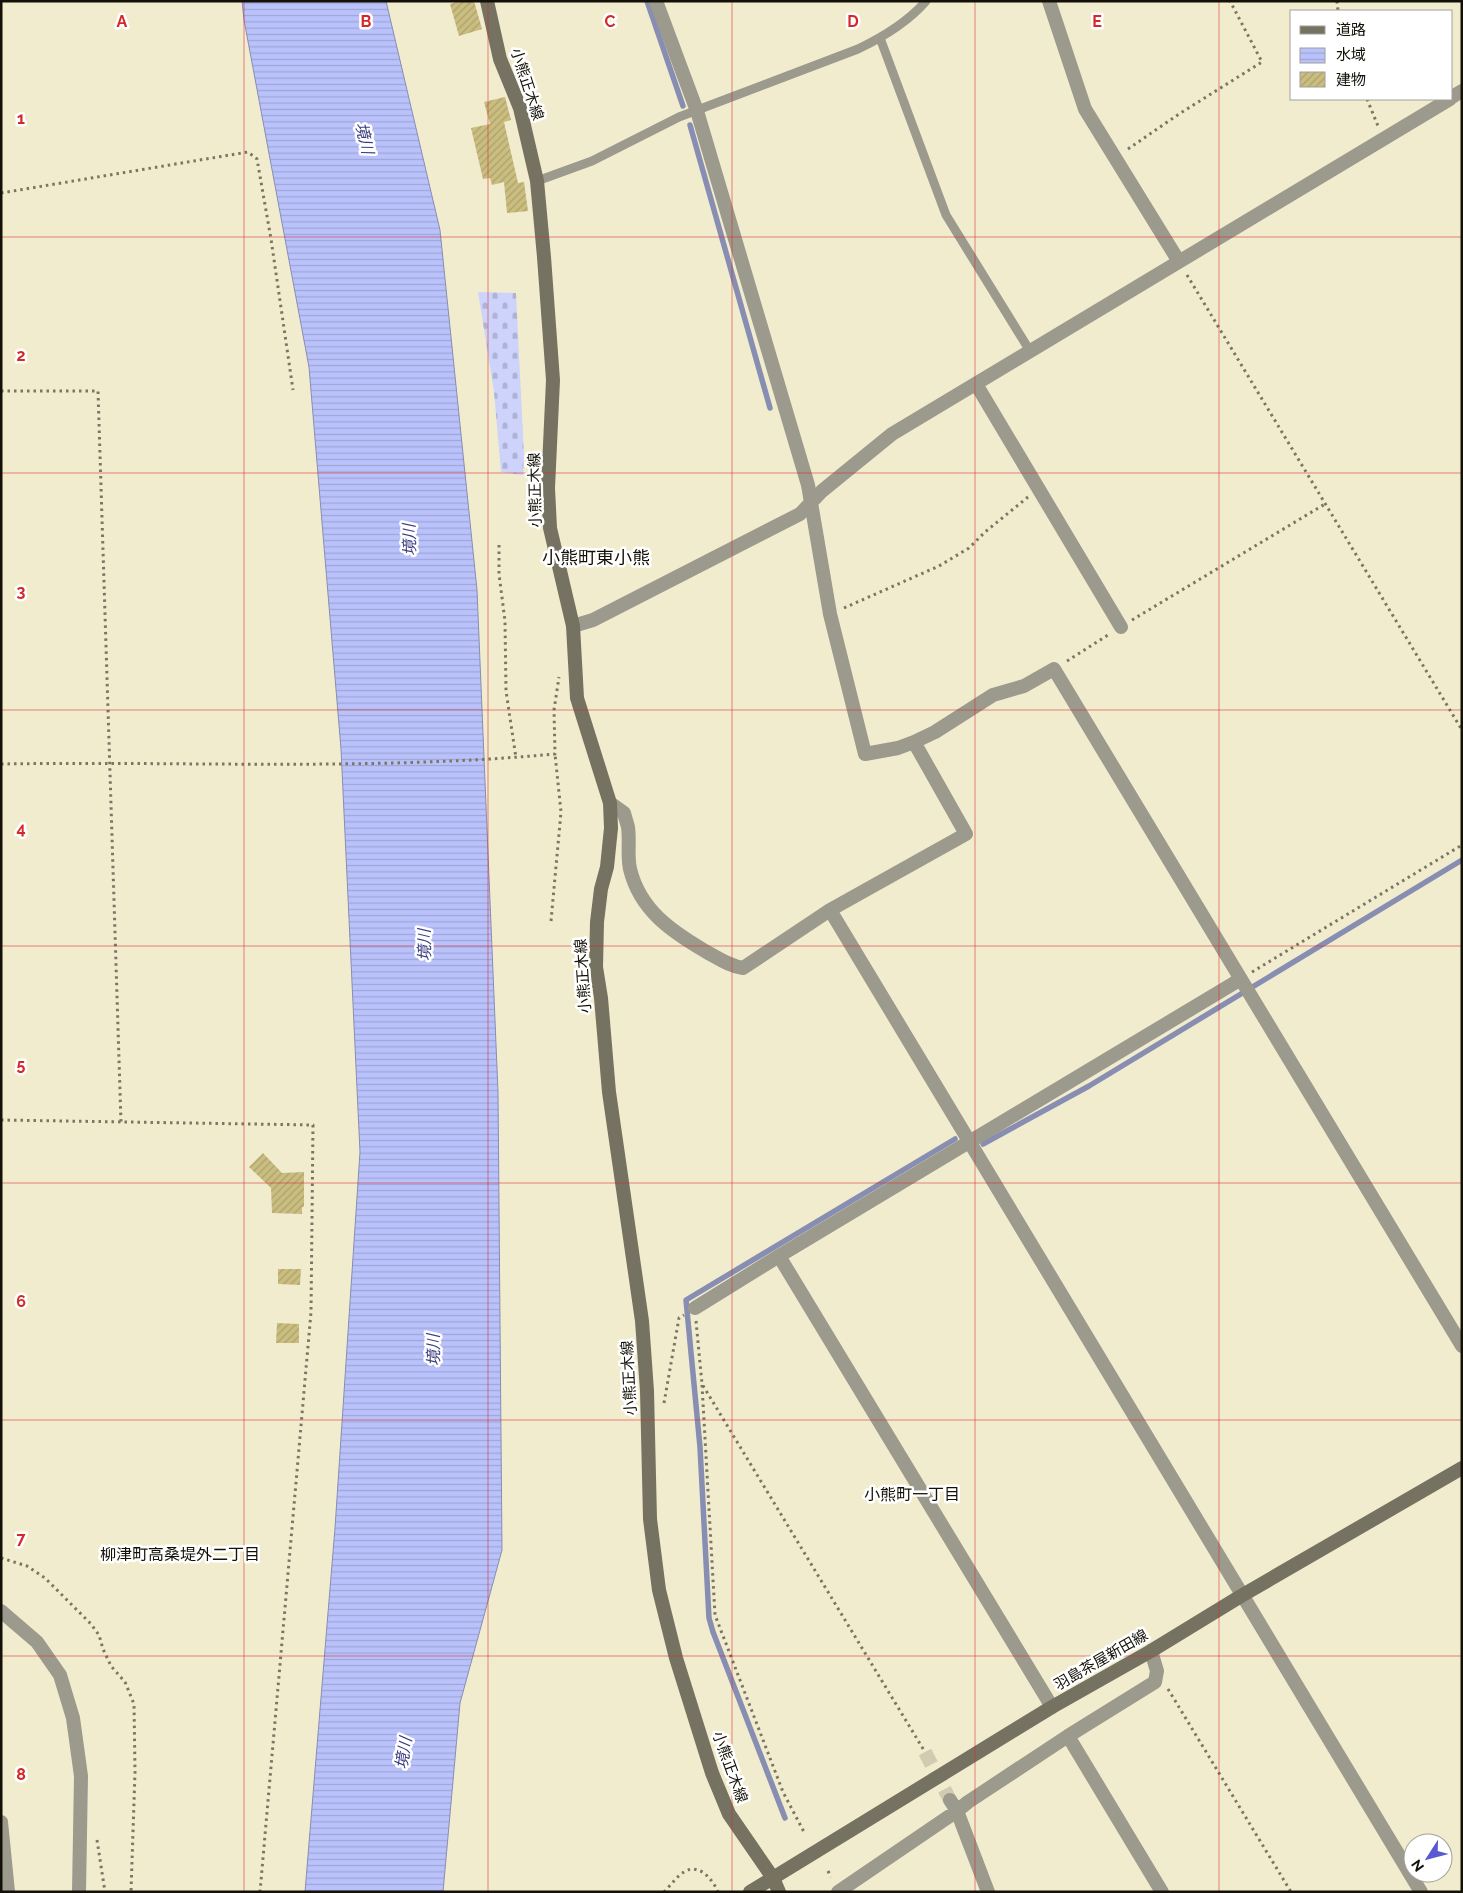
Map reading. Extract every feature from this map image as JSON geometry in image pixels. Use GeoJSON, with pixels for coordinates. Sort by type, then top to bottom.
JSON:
{"type":"FeatureCollection","features":[{"type":"Feature","properties":{"kind":"main road","name":"小熊正木線"},"geometry":{"type":"LineString","coordinates":[[487,1],[500,59],[520,108],[537,181],[550,332],[552,380],[548,488],[550,528],[573,626],[577,698],[610,803],[612,828],[597,922],[596,967],[601,998],[609,1092],[642,1321],[647,1391],[650,1519],[659,1590],[676,1658],[712,1773],[729,1814],[772,1878]]}},
{"type":"Feature","properties":{"kind":"main road","name":"羽島茶屋新田線"},"geometry":{"type":"LineString","coordinates":[[750,1892],[1052,1707],[1462,1468]]}},
{"type":"Feature","properties":{"kind":"main road"},"geometry":{"type":"LineString","coordinates":[[772,1878],[779,1892]]}},
{"type":"Feature","properties":{"kind":"street"},"geometry":{"type":"LineString","coordinates":[[656,1],[696,111],[808,485],[830,614],[865,754],[898,748],[914,742],[935,732],[993,695],[1024,686],[1054,669],[1462,1346]]}},
{"type":"Feature","properties":{"kind":"street"},"geometry":{"type":"LineString","coordinates":[[1049,1],[1085,109],[1178,260]]}},
{"type":"Feature","properties":{"kind":"street"},"geometry":{"type":"LineString","coordinates":[[573,626],[593,620],[800,514],[822,491],[892,434],[1178,260],[1448,100]]}},
{"type":"Feature","properties":{"kind":"street"},"geometry":{"type":"LineString","coordinates":[[976,384],[1121,627]]}},
{"type":"Feature","properties":{"kind":"street"},"geometry":{"type":"LineString","coordinates":[[610,803],[624,813],[628,828],[628,857],[639,895],[661,922],[732,966],[743,968],[830,910],[966,834],[914,742]]}},
{"type":"Feature","properties":{"kind":"street"},"geometry":{"type":"LineString","coordinates":[[830,910],[1241,1596],[1421,1892]]}},
{"type":"Feature","properties":{"kind":"street"},"geometry":{"type":"LineString","coordinates":[[695,1308],[1241,979]]}},
{"type":"Feature","properties":{"kind":"street"},"geometry":{"type":"LineString","coordinates":[[779,1256],[1052,1707]]}},
{"type":"Feature","properties":{"kind":"street"},"geometry":{"type":"LineString","coordinates":[[1,1611],[37,1642],[60,1675],[70,1709],[81,1776],[78,1892]]}},
{"type":"Feature","properties":{"kind":"street"},"geometry":{"type":"LineString","coordinates":[[838,1892],[954,1805],[968,1802],[1068,1736],[1155,1682],[1157,1671],[1151,1651]]}},
{"type":"Feature","properties":{"kind":"street"},"geometry":{"type":"LineString","coordinates":[[1068,1736],[1162,1892]]}},
{"type":"Feature","properties":{"kind":"street"},"geometry":{"type":"LineString","coordinates":[[954,1805],[988,1892]]}},
{"type":"Feature","properties":{"kind":"street"},"geometry":{"type":"LineString","coordinates":[[1,1822],[8,1892]]}},
{"type":"Feature","properties":{"kind":"lane"},"geometry":{"type":"LineString","coordinates":[[537,181],[592,161],[679,117],[858,49],[880,38],[920,8],[926,1]]}},
{"type":"Feature","properties":{"kind":"lane"},"geometry":{"type":"LineString","coordinates":[[880,38],[946,215],[1030,351]]}},
{"type":"Feature","properties":{"kind":"path"},"geometry":{"type":"LineString","coordinates":[[1115,158],[1179,114],[1262,62],[1230,1]]}},
{"type":"Feature","properties":{"kind":"path"},"geometry":{"type":"LineString","coordinates":[[1367,100],[1384,138]]}},
{"type":"Feature","properties":{"kind":"path"},"geometry":{"type":"LineString","coordinates":[[1,193],[248,152],[257,159],[271,239],[293,390]]}},
{"type":"Feature","properties":{"kind":"path"},"geometry":{"type":"LineString","coordinates":[[1178,260],[1462,730]]}},
{"type":"Feature","properties":{"kind":"path"},"geometry":{"type":"LineString","coordinates":[[1,391],[98,391],[121,1123]]}},
{"type":"Feature","properties":{"kind":"path"},"geometry":{"type":"LineString","coordinates":[[830,614],[939,566],[969,548],[985,532],[1038,488]]}},
{"type":"Feature","properties":{"kind":"path"},"geometry":{"type":"LineString","coordinates":[[1054,669],[1326,504]]}},
{"type":"Feature","properties":{"kind":"path"},"geometry":{"type":"LineString","coordinates":[[499,545],[499,574],[505,622],[506,691],[516,758]]}},
{"type":"Feature","properties":{"kind":"path"},"geometry":{"type":"LineString","coordinates":[[551,921],[561,812],[555,754],[554,710],[559,673]]}},
{"type":"Feature","properties":{"kind":"path"},"geometry":{"type":"LineString","coordinates":[[1,764],[109,762],[322,764],[505,759],[555,754]]}},
{"type":"Feature","properties":{"kind":"path"},"geometry":{"type":"LineString","coordinates":[[1241,979],[1462,844]]}},
{"type":"Feature","properties":{"kind":"path"},"geometry":{"type":"LineString","coordinates":[[1,1120],[313,1125],[312,1312],[260,1892]]}},
{"type":"Feature","properties":{"kind":"path"},"geometry":{"type":"LineString","coordinates":[[695,1308],[702,1384],[715,1615],[792,1811],[804,1832]]}},
{"type":"Feature","properties":{"kind":"path"},"geometry":{"type":"LineString","coordinates":[[664,1405],[679,1318]]}},
{"type":"Feature","properties":{"kind":"path"},"geometry":{"type":"LineString","coordinates":[[702,1384],[924,1752]]}},
{"type":"Feature","properties":{"kind":"path"},"geometry":{"type":"LineString","coordinates":[[1,1558],[27,1566],[45,1578],[91,1624],[99,1635],[111,1666],[125,1682],[134,1704],[135,1772],[131,1892]]}},
{"type":"Feature","properties":{"kind":"path"},"geometry":{"type":"LineString","coordinates":[[1156,1678],[1163,1682],[1291,1892]]}},
{"type":"Feature","properties":{"kind":"path"},"geometry":{"type":"LineString","coordinates":[[664,1892],[684,1871],[694,1869],[704,1873],[714,1883],[718,1892]]}},
{"type":"Feature","properties":{"kind":"green space"},"geometry":{"type":"Polygon","coordinates":[[[478,292],[516,293],[524,456],[523,475],[501,472],[494,392],[478,292]]]}},
{"type":"Feature","properties":{"kind":"water","name":"境川"},"geometry":{"type":"Polygon","coordinates":[[[242,1],[386,1],[440,230],[477,590],[498,1092],[502,1550],[460,1703],[443,1892],[305,1892],[335,1528],[360,1152],[341,749],[309,367],[242,1]]]}},
{"type":"Feature","properties":{"kind":"building"},"geometry":{"type":"Polygon","coordinates":[[[460,1],[474,1],[482,29],[459,36],[450,4],[460,1]]]}},
{"type":"Feature","properties":{"kind":"building"},"geometry":{"type":"Polygon","coordinates":[[[505,97],[511,120],[504,122],[518,183],[524,182],[528,211],[507,213],[504,182],[492,185],[490,178],[483,179],[471,128],[490,124],[484,102],[505,97]]]}},
{"type":"Feature","properties":{"kind":"building"},"geometry":{"type":"Polygon","coordinates":[[[263,1153],[282,1173],[304,1172],[304,1207],[302,1207],[302,1214],[272,1213],[271,1188],[249,1167],[263,1153]]]}},
{"type":"Feature","properties":{"kind":"building"},"geometry":{"type":"Polygon","coordinates":[[[278,1269],[301,1269],[300,1285],[278,1284],[278,1269]]]}},
{"type":"Feature","properties":{"kind":"building"},"geometry":{"type":"Polygon","coordinates":[[[277,1323],[299,1324],[299,1343],[276,1343],[277,1323]]]}},
{"type":"Feature","properties":{"kind":"waterway"},"geometry":{"type":"LineString","coordinates":[[647,1],[683,106]]}},
{"type":"Feature","properties":{"kind":"waterway"},"geometry":{"type":"LineString","coordinates":[[690,125],[770,408]]}},
{"type":"Feature","properties":{"kind":"waterway"},"geometry":{"type":"LineString","coordinates":[[983,1144],[1089,1086],[1462,860]]}},
{"type":"Feature","properties":{"kind":"waterway"},"geometry":{"type":"LineString","coordinates":[[785,1818],[709,1618],[700,1447],[686,1300],[955,1139]]}},
{"type":"Feature","properties":{"kind":"tunnel"},"geometry":{"type":"LineString","coordinates":[[925,1752],[950,1800]]}},
{"type":"Feature","properties":{"kind":"district","name":"小熊町東小熊"},"geometry":{"type":"Point","coordinates":[596,558]}},
{"type":"Feature","properties":{"kind":"district","name":"小熊町一丁目"},"geometry":{"type":"Point","coordinates":[912,1494]}},
{"type":"Feature","properties":{"kind":"district","name":"柳津町高桑堤外二丁目"},"geometry":{"type":"Point","coordinates":[180,1554]}}]}
